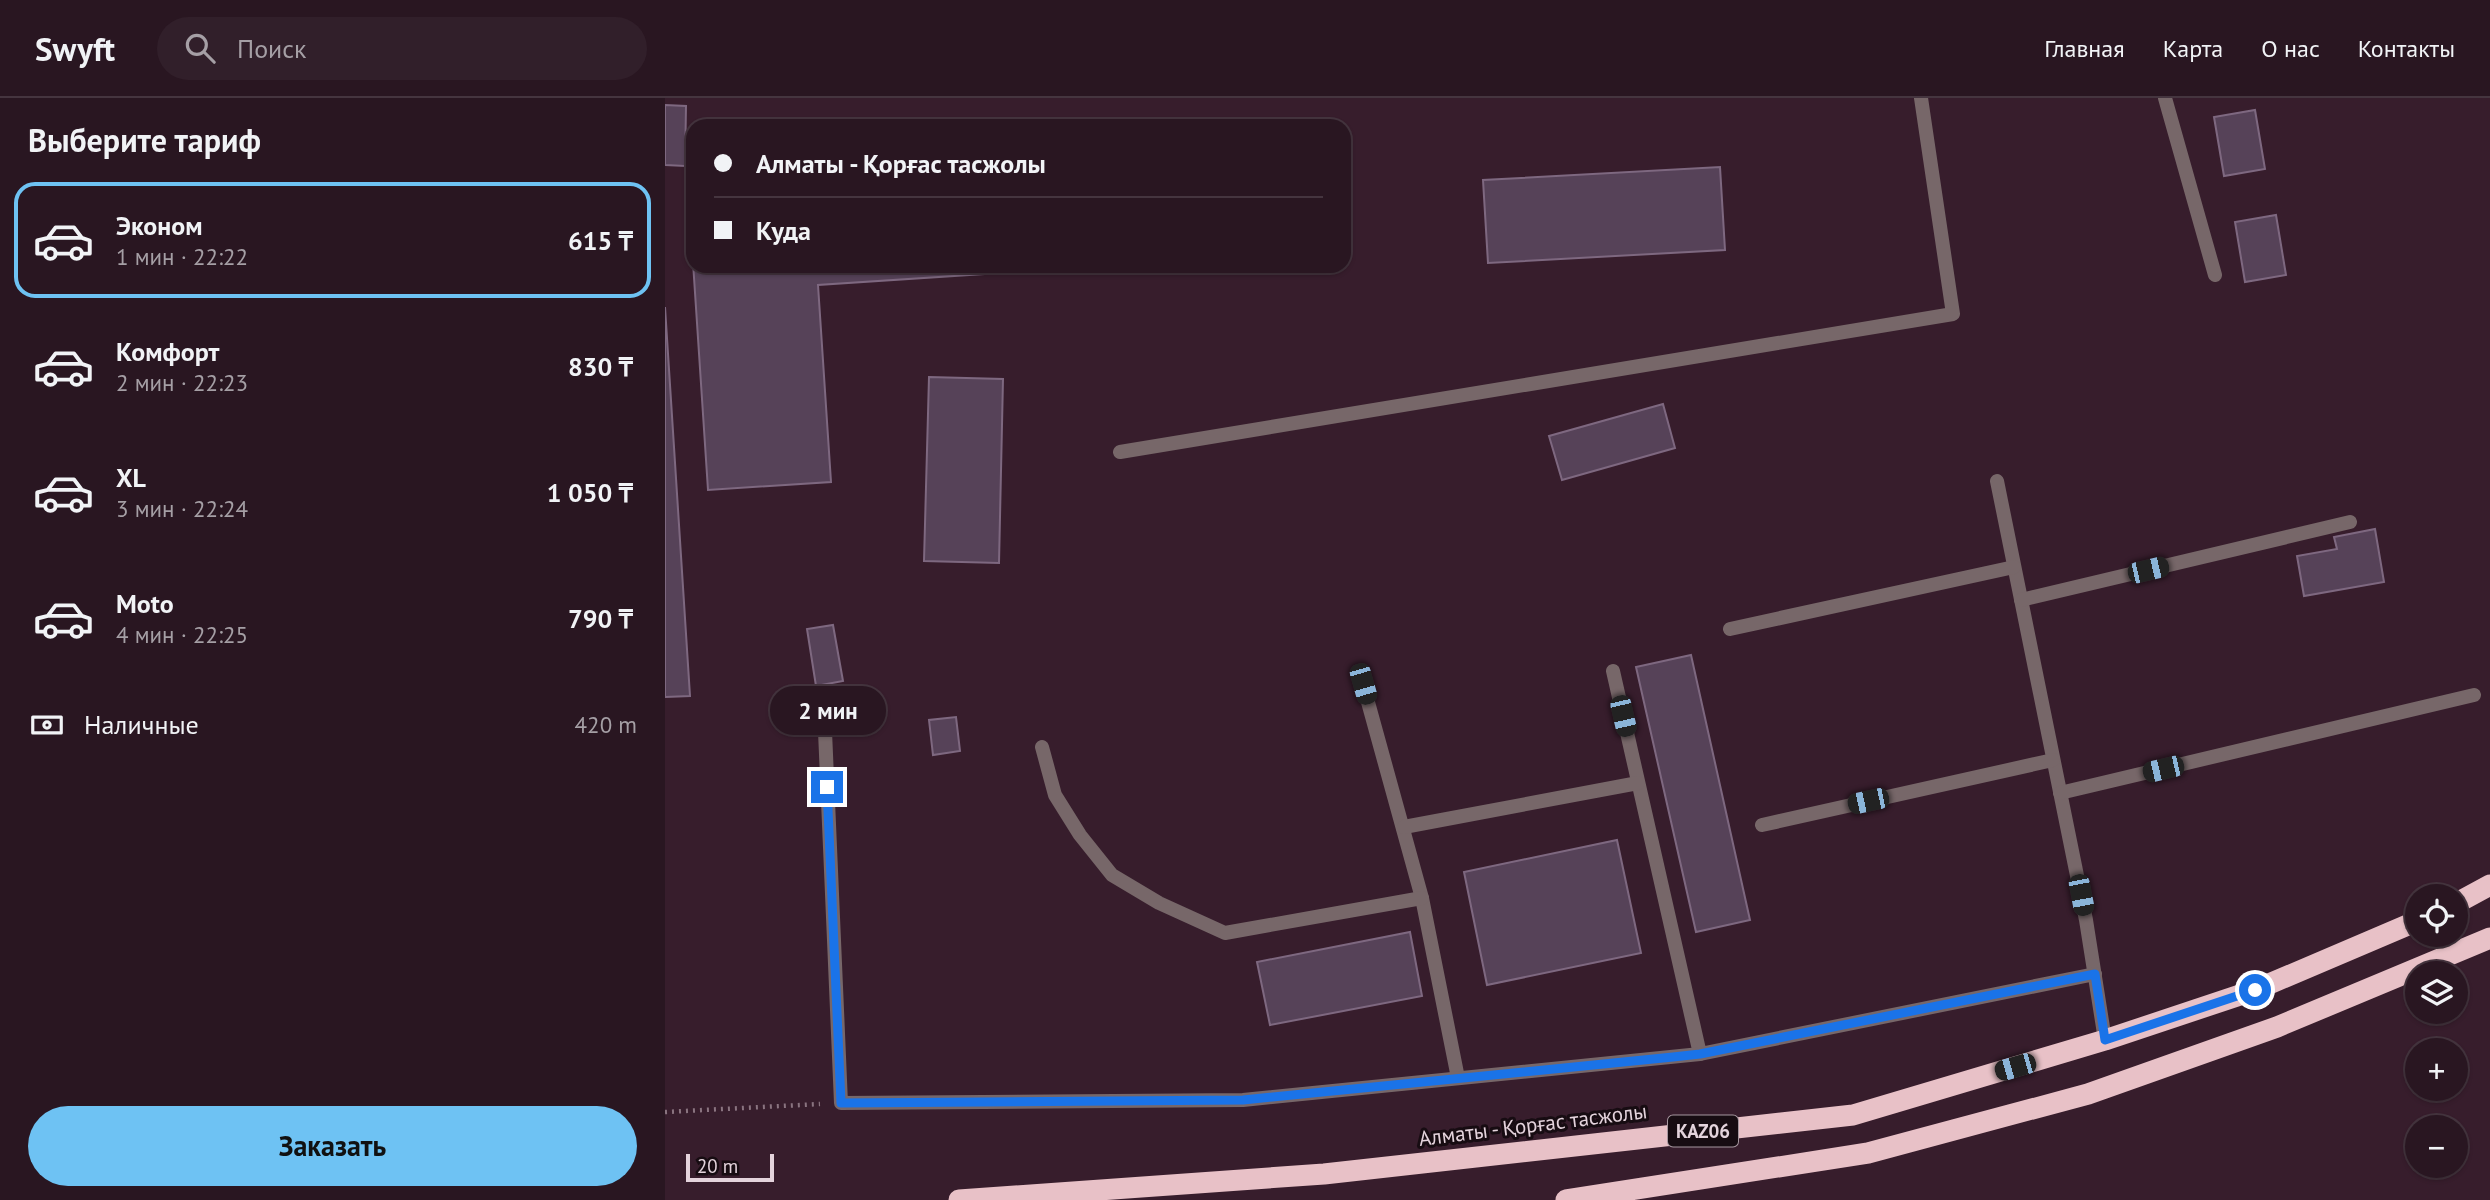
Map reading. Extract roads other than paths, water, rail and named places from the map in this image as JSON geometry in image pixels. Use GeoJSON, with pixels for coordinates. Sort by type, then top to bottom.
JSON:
{"type":"FeatureCollection","features":[{"type":"Feature","properties":{"kind":"highway"},"geometry":{"type":"LineString","coordinates":[[2468,897],[2490,885]]}},
{"type":"Feature","properties":{"kind":"highway","name":"Алматы - Қорғас тасжолы"},"geometry":{"type":"LineString","coordinates":[[958,1200],[1324,1174],[1853,1115],[2105,1040],[2255,990],[2405,926]]}},
{"type":"Feature","properties":{"kind":"highway","name":"KAZ06"},"geometry":{"type":"LineString","coordinates":[[1566,1200],[1868,1153],[2088,1094],[2277,1027],[2490,938]]}},
{"type":"Feature","properties":{"kind":"lane"},"geometry":{"type":"LineString","coordinates":[[1120,453],[1953,314],[1921,98]]}},
{"type":"Feature","properties":{"kind":"lane"},"geometry":{"type":"LineString","coordinates":[[2165,98],[2215,275]]}},
{"type":"Feature","properties":{"kind":"lane"},"geometry":{"type":"LineString","coordinates":[[1997,481],[2095,974],[2105,1040]]}},
{"type":"Feature","properties":{"kind":"lane"},"geometry":{"type":"LineString","coordinates":[[2021,600],[2350,522]]}},
{"type":"Feature","properties":{"kind":"lane"},"geometry":{"type":"LineString","coordinates":[[1730,629],[2014,567]]}},
{"type":"Feature","properties":{"kind":"lane"},"geometry":{"type":"LineString","coordinates":[[1613,671],[1700,1054]]}},
{"type":"Feature","properties":{"kind":"lane"},"geometry":{"type":"LineString","coordinates":[[1363,684],[1422,898],[1458,1078]]}},
{"type":"Feature","properties":{"kind":"lane"},"geometry":{"type":"LineString","coordinates":[[2060,793],[2474,695]]}},
{"type":"Feature","properties":{"kind":"lane"},"geometry":{"type":"LineString","coordinates":[[824,708],[841,1103],[1243,1100],[1700,1054],[2095,974]]}},
{"type":"Feature","properties":{"kind":"lane"},"geometry":{"type":"LineString","coordinates":[[1042,747],[1055,795],[1080,835],[1112,875],[1159,903],[1225,933],[1422,898]]}},
{"type":"Feature","properties":{"kind":"lane"},"geometry":{"type":"LineString","coordinates":[[1762,825],[2053,760]]}},
{"type":"Feature","properties":{"kind":"lane"},"geometry":{"type":"LineString","coordinates":[[1403,827],[1639,783]]}}]}
